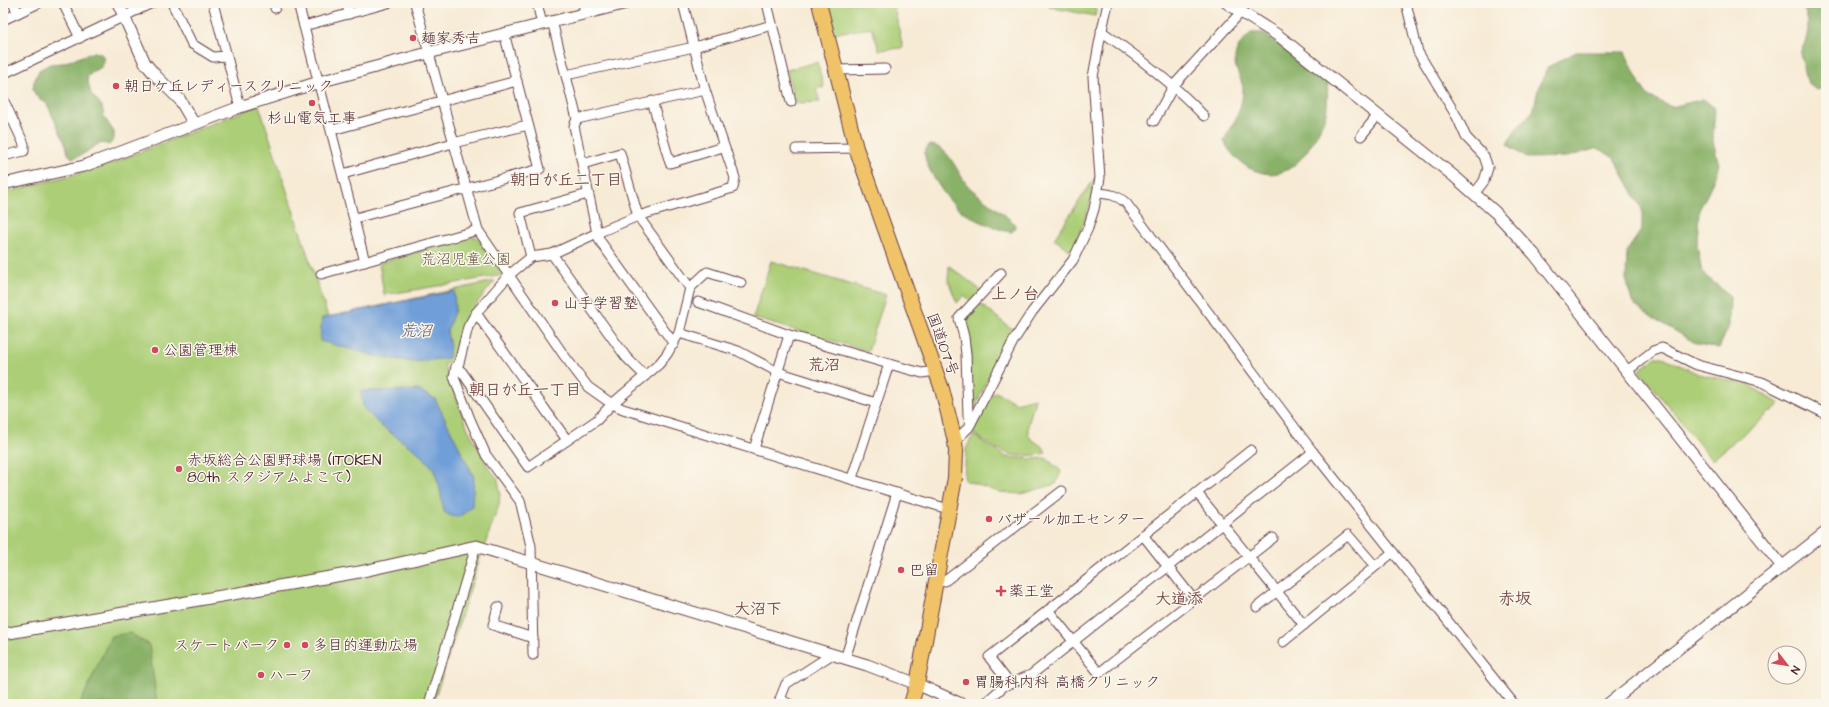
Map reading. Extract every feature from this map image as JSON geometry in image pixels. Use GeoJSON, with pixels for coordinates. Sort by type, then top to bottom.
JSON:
{"type":"FeatureCollection","features":[{"type":"Feature","properties":{"kind":"highway","name":"国道107号"},"geometry":{"type":"LineString","coordinates":[[819,3],[856,148],[936,371],[948,409],[955,441],[955,478],[948,509],[937,584],[917,684],[910,704]]}},
{"type":"Feature","properties":{"kind":"street"},"geometry":{"type":"LineString","coordinates":[[13,3],[18,13]]}},
{"type":"Feature","properties":{"kind":"street"},"geometry":{"type":"LineString","coordinates":[[3,20],[39,3]]}},
{"type":"Feature","properties":{"kind":"street"},"geometry":{"type":"LineString","coordinates":[[63,3],[80,38]]}},
{"type":"Feature","properties":{"kind":"street"},"geometry":{"type":"LineString","coordinates":[[118,3],[145,63],[156,77],[180,100],[194,124]]}},
{"type":"Feature","properties":{"kind":"street"},"geometry":{"type":"LineString","coordinates":[[3,74],[152,3]]}},
{"type":"Feature","properties":{"kind":"street"},"geometry":{"type":"LineString","coordinates":[[172,3],[192,44],[213,58],[227,56]]}},
{"type":"Feature","properties":{"kind":"street"},"geometry":{"type":"LineString","coordinates":[[213,3],[240,107]]}},
{"type":"Feature","properties":{"kind":"street"},"geometry":{"type":"LineString","coordinates":[[298,3],[344,174],[365,262]]}},
{"type":"Feature","properties":{"kind":"street"},"geometry":{"type":"LineString","coordinates":[[347,3],[349,14]]}},
{"type":"Feature","properties":{"kind":"street"},"geometry":{"type":"LineString","coordinates":[[304,26],[388,3]]}},
{"type":"Feature","properties":{"kind":"street"},"geometry":{"type":"LineString","coordinates":[[416,3],[428,53],[478,230],[563,354],[588,387],[612,404],[948,509]]}},
{"type":"Feature","properties":{"kind":"street"},"geometry":{"type":"LineString","coordinates":[[537,3],[547,22],[566,75],[577,119],[574,126],[588,194],[600,242],[674,344]]}},
{"type":"Feature","properties":{"kind":"street"},"geometry":{"type":"LineString","coordinates":[[3,184],[84,166],[240,107],[319,82],[547,22],[584,8],[627,3]]}},
{"type":"Feature","properties":{"kind":"street"},"geometry":{"type":"LineString","coordinates":[[533,655],[531,546],[520,501],[486,455],[454,377],[456,367],[459,363],[468,327],[476,313],[509,275],[531,257],[552,254],[638,216],[733,188],[735,178],[723,147],[705,90],[682,3]]}},
{"type":"Feature","properties":{"kind":"street"},"geometry":{"type":"LineString","coordinates":[[767,3],[791,102]]}},
{"type":"Feature","properties":{"kind":"street"},"geometry":{"type":"LineString","coordinates":[[955,441],[971,423],[1011,345],[1032,312],[1073,260],[1088,228],[1098,193],[1100,178],[1093,77],[1101,31],[1108,3]]}},
{"type":"Feature","properties":{"kind":"street"},"geometry":{"type":"LineString","coordinates":[[1227,3],[1242,11],[1279,36],[1475,193],[1534,254],[1782,565]]}},
{"type":"Feature","properties":{"kind":"street"},"geometry":{"type":"LineString","coordinates":[[1406,3],[1418,52],[1457,117],[1466,137],[1484,156],[1488,168],[1484,181],[1475,193]]}},
{"type":"Feature","properties":{"kind":"street"},"geometry":{"type":"LineString","coordinates":[[1154,121],[1174,85],[1242,11]]}},
{"type":"Feature","properties":{"kind":"street"},"geometry":{"type":"LineString","coordinates":[[566,75],[694,47],[772,25]]}},
{"type":"Feature","properties":{"kind":"street"},"geometry":{"type":"LineString","coordinates":[[1101,31],[1174,85],[1204,116]]}},
{"type":"Feature","properties":{"kind":"street"},"geometry":{"type":"LineString","coordinates":[[355,218],[540,169],[504,33]]}},
{"type":"Feature","properties":{"kind":"street"},"geometry":{"type":"LineString","coordinates":[[836,70],[885,69]]}},
{"type":"Feature","properties":{"kind":"street"},"geometry":{"type":"LineString","coordinates":[[332,130],[517,81]]}},
{"type":"Feature","properties":{"kind":"street"},"geometry":{"type":"LineString","coordinates":[[577,119],[705,90]]}},
{"type":"Feature","properties":{"kind":"street"},"geometry":{"type":"LineString","coordinates":[[3,99],[24,144],[24,151],[3,156]]}},
{"type":"Feature","properties":{"kind":"street"},"geometry":{"type":"LineString","coordinates":[[652,101],[670,163],[723,147]]}},
{"type":"Feature","properties":{"kind":"street"},"geometry":{"type":"LineString","coordinates":[[1361,136],[1378,115]]}},
{"type":"Feature","properties":{"kind":"street"},"geometry":{"type":"LineString","coordinates":[[344,174],[453,143],[528,125]]}},
{"type":"Feature","properties":{"kind":"street"},"geometry":{"type":"LineString","coordinates":[[796,149],[856,148]]}},
{"type":"Feature","properties":{"kind":"street"},"geometry":{"type":"LineString","coordinates":[[583,164],[620,153],[638,216],[690,288]]}},
{"type":"Feature","properties":{"kind":"street"},"geometry":{"type":"LineString","coordinates":[[1098,193],[1112,194],[1119,197],[1126,203],[1313,452],[1514,704]]}},
{"type":"Feature","properties":{"kind":"street"},"geometry":{"type":"LineString","coordinates":[[531,257],[520,213],[588,194]]}},
{"type":"Feature","properties":{"kind":"street"},"geometry":{"type":"LineString","coordinates":[[321,274],[478,230]]}},
{"type":"Feature","properties":{"kind":"street"},"geometry":{"type":"LineString","coordinates":[[552,254],[626,357],[645,376]]}},
{"type":"Feature","properties":{"kind":"street"},"geometry":{"type":"LineString","coordinates":[[456,367],[462,372],[528,467],[597,420],[612,404],[659,364],[674,344],[679,333],[690,288],[708,272],[741,283]]}},
{"type":"Feature","properties":{"kind":"street"},"geometry":{"type":"LineString","coordinates":[[971,423],[968,416],[964,337],[959,318],[1001,273]]}},
{"type":"Feature","properties":{"kind":"street"},"geometry":{"type":"LineString","coordinates":[[698,302],[789,335],[889,364],[922,373],[936,371]]}},
{"type":"Feature","properties":{"kind":"street"},"geometry":{"type":"LineString","coordinates":[[476,313],[566,440]]}},
{"type":"Feature","properties":{"kind":"street"},"geometry":{"type":"LineString","coordinates":[[679,333],[738,351],[778,372],[876,403]]}},
{"type":"Feature","properties":{"kind":"street"},"geometry":{"type":"LineString","coordinates":[[754,449],[789,335]]}},
{"type":"Feature","properties":{"kind":"street"},"geometry":{"type":"LineString","coordinates":[[1627,371],[1653,351],[1662,348],[1697,365],[1762,382],[1826,414]]}},
{"type":"Feature","properties":{"kind":"street"},"geometry":{"type":"LineString","coordinates":[[852,478],[889,364]]}},
{"type":"Feature","properties":{"kind":"street"},"geometry":{"type":"LineString","coordinates":[[1010,684],[989,657],[1250,450]]}},
{"type":"Feature","properties":{"kind":"street"},"geometry":{"type":"LineString","coordinates":[[984,704],[1004,686],[1031,676],[1313,452]]}},
{"type":"Feature","properties":{"kind":"street"},"geometry":{"type":"LineString","coordinates":[[937,584],[945,581],[1062,491]]}},
{"type":"Feature","properties":{"kind":"street"},"geometry":{"type":"LineString","coordinates":[[845,659],[897,493]]}},
{"type":"Feature","properties":{"kind":"street"},"geometry":{"type":"LineString","coordinates":[[1197,493],[1248,558],[1304,625]]}},
{"type":"Feature","properties":{"kind":"street"},"geometry":{"type":"LineString","coordinates":[[1608,704],[1782,565],[1826,532]]}},
{"type":"Feature","properties":{"kind":"street"},"geometry":{"type":"LineString","coordinates":[[1143,535],[1194,600]]}},
{"type":"Feature","properties":{"kind":"street"},"geometry":{"type":"LineString","coordinates":[[1257,607],[1348,535],[1375,566]]}},
{"type":"Feature","properties":{"kind":"street"},"geometry":{"type":"LineString","coordinates":[[1048,610],[1099,674],[1273,538]]}},
{"type":"Feature","properties":{"kind":"street"},"geometry":{"type":"LineString","coordinates":[[429,704],[476,546]]}},
{"type":"Feature","properties":{"kind":"street"},"geometry":{"type":"LineString","coordinates":[[3,634],[359,572],[476,546],[845,659],[917,684],[961,704]]}},
{"type":"Feature","properties":{"kind":"street"},"geometry":{"type":"LineString","coordinates":[[1282,642],[1393,552]]}},
{"type":"Feature","properties":{"kind":"street"},"geometry":{"type":"LineString","coordinates":[[498,607],[493,625],[533,638]]}},
{"type":"Feature","properties":{"kind":"street"},"geometry":{"type":"LineString","coordinates":[[789,704],[780,699],[786,684],[831,655]]}},
{"type":"Feature","properties":{"kind":"green space"},"geometry":{"type":"Polygon","coordinates":[[[824,3],[893,3],[903,48],[879,50],[872,28],[834,33],[824,3]]]}},
{"type":"Feature","properties":{"kind":"green space"},"geometry":{"type":"Polygon","coordinates":[[[1050,3],[1097,3],[1095,16],[1049,7],[1050,3]]]}},
{"type":"Feature","properties":{"kind":"green space"},"geometry":{"type":"Polygon","coordinates":[[[1800,3],[1826,3],[1826,87],[1817,90],[1808,84],[1800,53],[1807,34],[1808,22],[1804,9],[1800,3]]]}},
{"type":"Feature","properties":{"kind":"green space"},"geometry":{"type":"Polygon","coordinates":[[[1251,33],[1263,33],[1328,82],[1327,109],[1324,120],[1315,138],[1297,163],[1281,172],[1272,174],[1262,173],[1243,164],[1235,157],[1224,140],[1231,129],[1241,105],[1243,91],[1235,65],[1237,50],[1251,33]]]}},
{"type":"Feature","properties":{"kind":"green space"},"geometry":{"type":"Polygon","coordinates":[[[94,52],[100,53],[103,56],[104,61],[102,66],[87,78],[91,94],[102,106],[104,117],[114,132],[114,139],[109,145],[104,143],[100,144],[78,157],[72,158],[68,154],[66,145],[47,104],[36,96],[33,89],[34,82],[39,70],[50,64],[63,63],[94,52]]]}},
{"type":"Feature","properties":{"kind":"green space"},"geometry":{"type":"Polygon","coordinates":[[[1576,52],[1625,52],[1640,84],[1648,96],[1672,107],[1703,99],[1715,108],[1713,141],[1719,165],[1708,193],[1699,210],[1697,244],[1702,273],[1730,296],[1729,326],[1719,348],[1697,344],[1642,311],[1632,302],[1626,279],[1627,251],[1642,229],[1642,209],[1614,158],[1598,148],[1567,157],[1526,158],[1507,144],[1516,129],[1533,111],[1539,86],[1548,67],[1576,52]]]}},
{"type":"Feature","properties":{"kind":"green space"},"geometry":{"type":"Polygon","coordinates":[[[817,62],[824,87],[816,89],[820,102],[795,103],[787,70],[817,62]]]}},
{"type":"Feature","properties":{"kind":"green space"},"geometry":{"type":"Polygon","coordinates":[[[259,105],[328,317],[495,281],[479,300],[467,319],[459,339],[453,363],[444,364],[468,429],[489,468],[498,479],[500,493],[499,505],[478,564],[433,704],[3,704],[3,193],[102,167],[259,105]]]}},
{"type":"Feature","properties":{"kind":"green space"},"geometry":{"type":"Polygon","coordinates":[[[929,145],[936,146],[948,155],[970,188],[1014,223],[1015,227],[1012,232],[998,229],[981,222],[964,213],[953,204],[940,188],[926,161],[925,153],[929,145]]]}},
{"type":"Feature","properties":{"kind":"green space"},"geometry":{"type":"Polygon","coordinates":[[[1096,176],[1092,196],[1080,233],[1071,251],[1054,239],[1096,176]]]}},
{"type":"Feature","properties":{"kind":"green space","name":"荒沼児童公園"},"geometry":{"type":"Polygon","coordinates":[[[472,236],[477,237],[503,275],[384,295],[379,263],[472,236]]]}},
{"type":"Feature","properties":{"kind":"green space"},"geometry":{"type":"Polygon","coordinates":[[[771,261],[886,295],[868,351],[753,318],[771,261]]]}},
{"type":"Feature","properties":{"kind":"green space"},"geometry":{"type":"Polygon","coordinates":[[[949,266],[982,291],[972,302],[964,295],[957,303],[948,280],[949,266]]]}},
{"type":"Feature","properties":{"kind":"green space"},"geometry":{"type":"Polygon","coordinates":[[[978,302],[1014,331],[991,372],[971,416],[969,372],[971,355],[965,324],[971,311],[978,302]]]}},
{"type":"Feature","properties":{"kind":"green space"},"geometry":{"type":"Polygon","coordinates":[[[1656,357],[1663,357],[1698,374],[1747,384],[1780,404],[1712,460],[1639,370],[1656,357]]]}},
{"type":"Feature","properties":{"kind":"green space"},"geometry":{"type":"Polygon","coordinates":[[[996,392],[1016,403],[1034,398],[1035,400],[1028,425],[1028,434],[1030,438],[1044,448],[1046,453],[1024,456],[1007,453],[992,446],[974,434],[973,430],[993,393],[996,392]]]}},
{"type":"Feature","properties":{"kind":"green space"},"geometry":{"type":"Polygon","coordinates":[[[973,435],[1006,457],[1031,459],[1046,458],[1061,471],[1056,484],[1021,494],[999,492],[964,480],[966,449],[973,435]]]}},
{"type":"Feature","properties":{"kind":"green space"},"geometry":{"type":"Polygon","coordinates":[[[130,633],[149,645],[157,704],[80,704],[111,636],[130,633]]]}},
{"type":"Feature","properties":{"kind":"water","name":"荒沼"},"geometry":{"type":"Polygon","coordinates":[[[454,291],[455,309],[447,331],[450,347],[449,358],[414,362],[376,356],[320,341],[322,318],[454,291]]]}},
{"type":"Feature","properties":{"kind":"water"},"geometry":{"type":"Polygon","coordinates":[[[418,390],[435,399],[474,477],[472,506],[462,515],[456,517],[444,512],[439,485],[433,468],[419,453],[380,425],[364,409],[360,391],[418,390]]]}},
{"type":"Feature","properties":{"kind":"place","name":"麺家秀吉"},"geometry":{"type":"Point","coordinates":[413,38]}},
{"type":"Feature","properties":{"kind":"place","name":"朝日ケ丘レディースクリニック"},"geometry":{"type":"Point","coordinates":[116,86]}},
{"type":"Feature","properties":{"kind":"place","name":"杉山電気工事"},"geometry":{"type":"Point","coordinates":[312,103]}},
{"type":"Feature","properties":{"kind":"place","name":"山手学習塾"},"geometry":{"type":"Point","coordinates":[555,303]}},
{"type":"Feature","properties":{"kind":"place","name":"公園管理棟"},"geometry":{"type":"Point","coordinates":[155,350]}},
{"type":"Feature","properties":{"kind":"place","name":"赤坂総合公園野球場 (ITOKEN 80th スタジアムよこて)"},"geometry":{"type":"Point","coordinates":[179,469]}},
{"type":"Feature","properties":{"kind":"place","name":"バザール加工センター"},"geometry":{"type":"Point","coordinates":[989,519]}},
{"type":"Feature","properties":{"kind":"place","name":"巴留"},"geometry":{"type":"Point","coordinates":[901,570]}},
{"type":"Feature","properties":{"kind":"place","name":"薬王堂"},"geometry":{"type":"Point","coordinates":[1001,591]}},
{"type":"Feature","properties":{"kind":"place","name":"スケートパーク"},"geometry":{"type":"Point","coordinates":[287,645]}},
{"type":"Feature","properties":{"kind":"place","name":"多目的運動広場"},"geometry":{"type":"Point","coordinates":[305,645]}},
{"type":"Feature","properties":{"kind":"place","name":"ハーフ"},"geometry":{"type":"Point","coordinates":[261,675]}},
{"type":"Feature","properties":{"kind":"place","name":"胃腸科内科 高橋クリニック"},"geometry":{"type":"Point","coordinates":[966,682]}},
{"type":"Feature","properties":{"kind":"district","name":"朝日が丘二丁目"},"geometry":{"type":"Point","coordinates":[566,179]}},
{"type":"Feature","properties":{"kind":"district","name":"上ノ台"},"geometry":{"type":"Point","coordinates":[1015,293]}},
{"type":"Feature","properties":{"kind":"district","name":"荒沼"},"geometry":{"type":"Point","coordinates":[824,364]}},
{"type":"Feature","properties":{"kind":"district","name":"朝日が丘一丁目"},"geometry":{"type":"Point","coordinates":[525,389]}},
{"type":"Feature","properties":{"kind":"district","name":"大道添"},"geometry":{"type":"Point","coordinates":[1179,598]}},
{"type":"Feature","properties":{"kind":"district","name":"赤坂"},"geometry":{"type":"Point","coordinates":[1515,598]}},
{"type":"Feature","properties":{"kind":"district","name":"大沼下"},"geometry":{"type":"Point","coordinates":[758,608]}}]}
